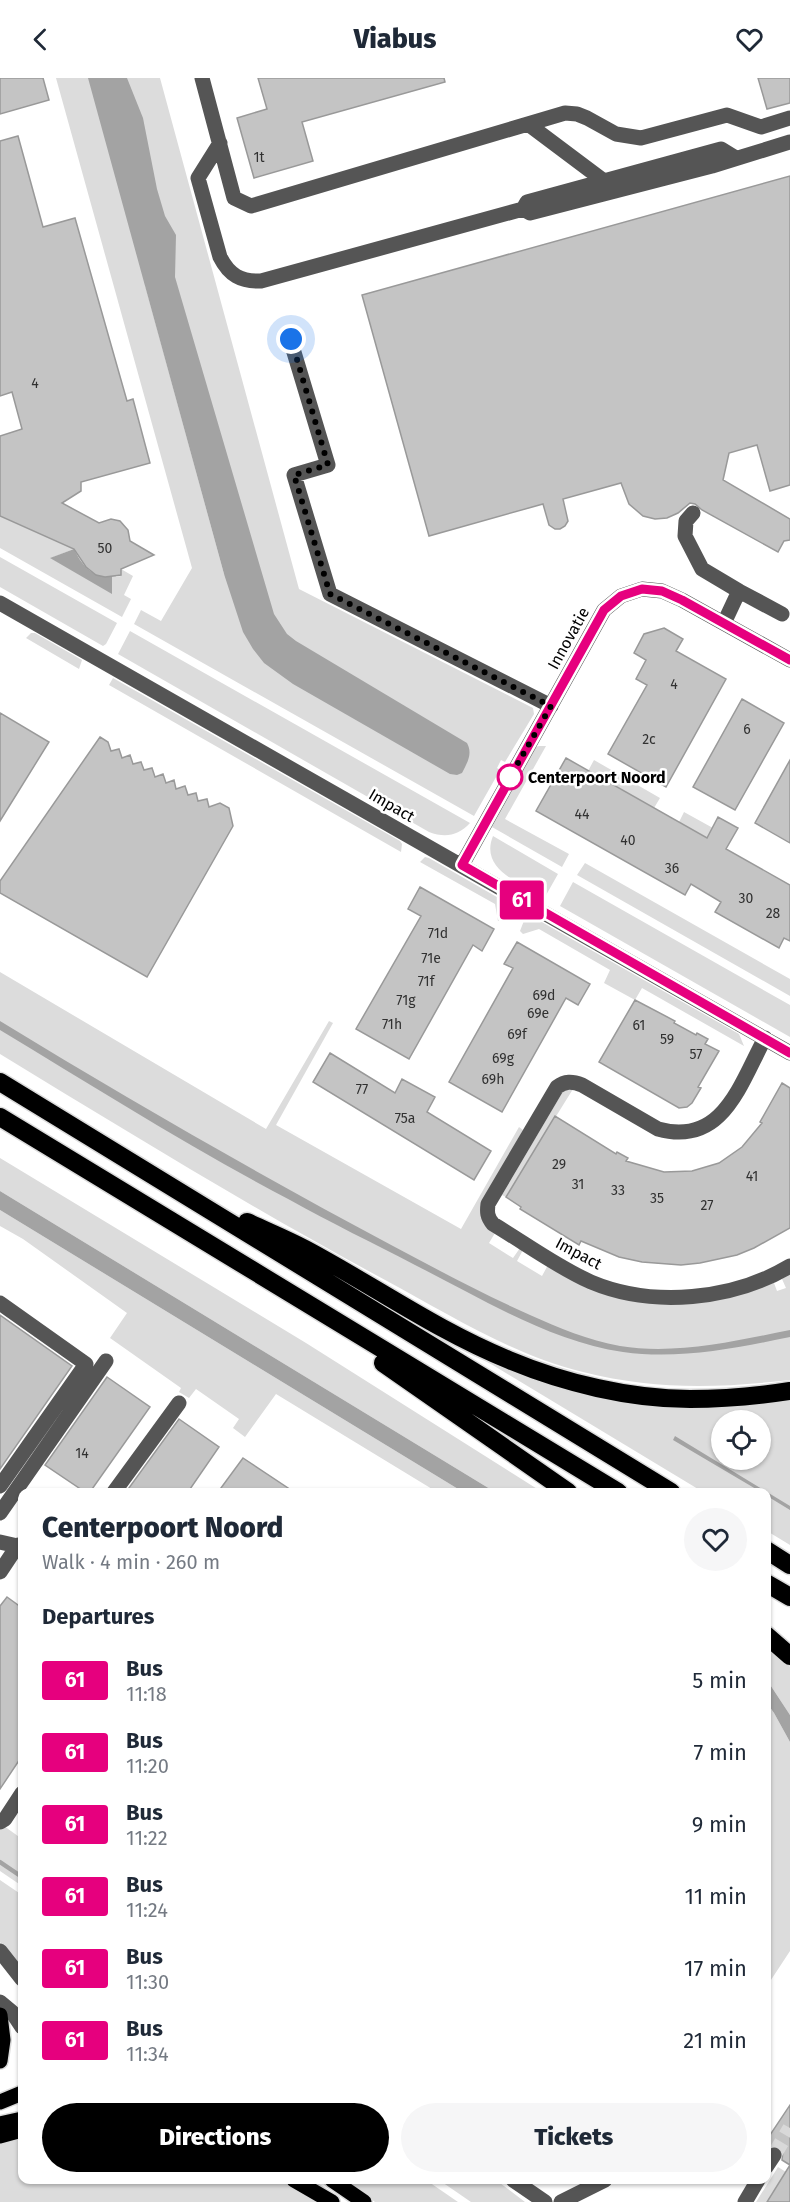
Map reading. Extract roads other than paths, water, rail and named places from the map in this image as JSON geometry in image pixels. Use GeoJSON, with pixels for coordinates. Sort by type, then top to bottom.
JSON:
{"type":"FeatureCollection","features":[{"type":"Feature","properties":{"kind":"highway"},"geometry":{"type":"LineString","coordinates":[[0,1082],[664,1488]]}},
{"type":"Feature","properties":{"kind":"highway"},"geometry":{"type":"LineString","coordinates":[[0,1118],[611,1488]]}},
{"type":"Feature","properties":{"kind":"highway"},"geometry":{"type":"LineString","coordinates":[[166,1184],[303,1248],[456,1335],[509,1360],[576,1382],[633,1395],[689,1399],[790,1391]]}},
{"type":"Feature","properties":{"kind":"highway"},"geometry":{"type":"LineString","coordinates":[[244,1266],[562,1488]]}},
{"type":"Feature","properties":{"kind":"highway"},"geometry":{"type":"LineString","coordinates":[[771,1554],[790,1565]]}},
{"type":"Feature","properties":{"kind":"highway"},"geometry":{"type":"LineString","coordinates":[[771,1586],[790,1597]]}},
{"type":"Feature","properties":{"kind":"highway"},"geometry":{"type":"LineString","coordinates":[[771,1639],[790,1656]]}},
{"type":"Feature","properties":{"kind":"main road"},"geometry":{"type":"LineString","coordinates":[[0,2015],[3,2040],[0,2061]]}},
{"type":"Feature","properties":{"kind":"main road"},"geometry":{"type":"LineString","coordinates":[[0,2102],[18,2095]]}},
{"type":"Feature","properties":{"kind":"main road"},"geometry":{"type":"LineString","coordinates":[[0,2124],[18,2120]]}},
{"type":"Feature","properties":{"kind":"main road"},"geometry":{"type":"LineString","coordinates":[[0,2136],[18,2131]]}},
{"type":"Feature","properties":{"kind":"main road"},"geometry":{"type":"LineString","coordinates":[[301,2184],[332,2202]]}},
{"type":"Feature","properties":{"kind":"main road"},"geometry":{"type":"LineString","coordinates":[[338,2184],[364,2202]]}},
{"type":"Feature","properties":{"kind":"street"},"geometry":{"type":"LineString","coordinates":[[202,78],[234,198],[251,206],[565,113],[577,114],[616,134],[641,138],[727,115],[761,127],[790,118]]}},
{"type":"Feature","properties":{"kind":"street"},"geometry":{"type":"LineString","coordinates":[[528,124],[604,181]]}},
{"type":"Feature","properties":{"kind":"street"},"geometry":{"type":"LineString","coordinates":[[523,209],[530,213],[703,168],[790,142]]}},
{"type":"Feature","properties":{"kind":"street"},"geometry":{"type":"LineString","coordinates":[[220,143],[198,177],[220,257],[225,267],[234,276],[249,281],[261,281],[523,209],[527,202],[721,149],[734,158]]}},
{"type":"Feature","properties":{"kind":"street"},"geometry":{"type":"LineString","coordinates":[[291,339],[328,465],[294,475],[330,594],[551,706]]}},
{"type":"Feature","properties":{"kind":"street"},"geometry":{"type":"LineString","coordinates":[[693,513],[686,521],[685,536],[702,569],[782,614]]}},
{"type":"Feature","properties":{"kind":"street","name":"Innovatie"},"geometry":{"type":"LineString","coordinates":[[462,865],[604,610],[621,596],[642,589],[662,591],[788,654]]}},
{"type":"Feature","properties":{"kind":"street"},"geometry":{"type":"LineString","coordinates":[[724,623],[739,591]]}},
{"type":"Feature","properties":{"kind":"street","name":"Impact"},"geometry":{"type":"LineString","coordinates":[[0,603],[790,1053]]}},
{"type":"Feature","properties":{"kind":"street","name":"Impact"},"geometry":{"type":"LineString","coordinates":[[765,1038],[727,1109],[710,1124],[692,1131],[670,1132],[658,1129],[576,1082],[562,1083],[557,1087],[488,1204],[487,1211],[488,1218],[493,1224],[563,1267],[592,1282],[629,1292],[677,1297],[718,1293],[741,1288],[790,1266]]}},
{"type":"Feature","properties":{"kind":"street"},"geometry":{"type":"LineString","coordinates":[[0,1303],[86,1364],[0,1486]]}},
{"type":"Feature","properties":{"kind":"street"},"geometry":{"type":"LineString","coordinates":[[0,1513],[106,1361]]}},
{"type":"Feature","properties":{"kind":"street"},"geometry":{"type":"LineString","coordinates":[[117,1488],[179,1402]]}},
{"type":"Feature","properties":{"kind":"street"},"geometry":{"type":"LineString","coordinates":[[0,1542],[18,1546]]}},
{"type":"Feature","properties":{"kind":"street"},"geometry":{"type":"LineString","coordinates":[[0,1572],[18,1549]]}},
{"type":"Feature","properties":{"kind":"street"},"geometry":{"type":"LineString","coordinates":[[0,1822],[18,1799]]}},
{"type":"Feature","properties":{"kind":"street"},"geometry":{"type":"LineString","coordinates":[[0,1951],[18,1974]]}},
{"type":"Feature","properties":{"kind":"street"},"geometry":{"type":"LineString","coordinates":[[0,2002],[12,2012],[18,2021]]}},
{"type":"Feature","properties":{"kind":"street"},"geometry":{"type":"LineString","coordinates":[[519,2184],[545,2202]]}},
{"type":"Feature","properties":{"kind":"street"},"geometry":{"type":"LineString","coordinates":[[561,2202],[597,2184]]}},
{"type":"Feature","properties":{"kind":"street"},"geometry":{"type":"LineString","coordinates":[[745,2202],[756,2184]]}},
{"type":"Feature","properties":{"kind":"waterway"},"geometry":{"type":"LineString","coordinates":[[0,1862],[18,1874]]}},
{"type":"Feature","properties":{"kind":"tunnel"},"geometry":{"type":"LineString","coordinates":[[774,2155],[790,2128]]}},
{"type":"Feature","properties":{"kind":"place","name":"Centerpoort Noord"},"geometry":{"type":"Point","coordinates":[510,777]}}]}
